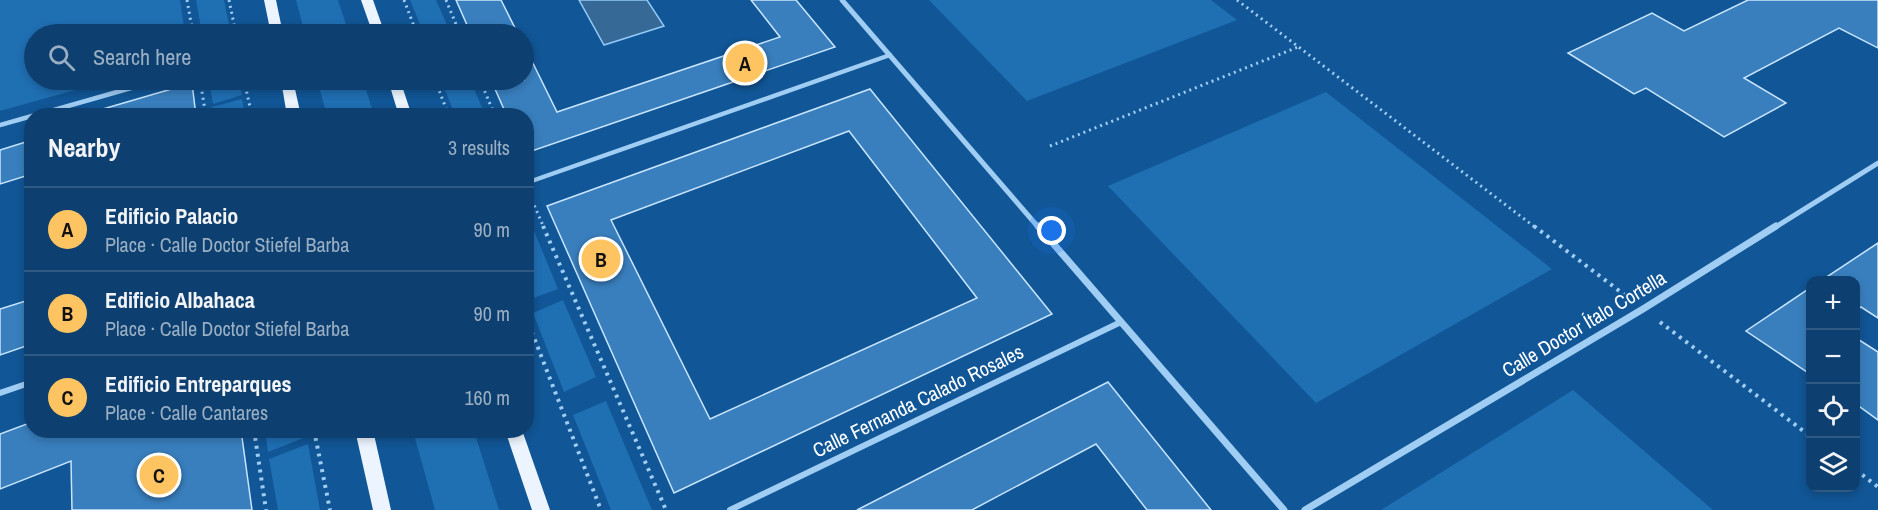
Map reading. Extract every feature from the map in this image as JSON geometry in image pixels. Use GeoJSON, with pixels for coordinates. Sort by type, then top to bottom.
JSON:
{"type":"FeatureCollection","features":[{"type":"Feature","properties":{"kind":"main road"},"geometry":{"type":"LineString","coordinates":[[270,0],[276,24]]}},
{"type":"Feature","properties":{"kind":"main road"},"geometry":{"type":"LineString","coordinates":[[367,0],[375,24]]}},
{"type":"Feature","properties":{"kind":"main road"},"geometry":{"type":"LineString","coordinates":[[289,90],[292,108]]}},
{"type":"Feature","properties":{"kind":"main road"},"geometry":{"type":"LineString","coordinates":[[397,90],[403,108]]}},
{"type":"Feature","properties":{"kind":"main road"},"geometry":{"type":"LineString","coordinates":[[366,438],[382,510]]}},
{"type":"Feature","properties":{"kind":"main road"},"geometry":{"type":"LineString","coordinates":[[516,438],[541,510]]}},
{"type":"Feature","properties":{"kind":"street"},"geometry":{"type":"LineString","coordinates":[[842,0],[1284,510]]}},
{"type":"Feature","properties":{"kind":"street"},"geometry":{"type":"LineString","coordinates":[[534,180],[890,55]]}},
{"type":"Feature","properties":{"kind":"street"},"geometry":{"type":"LineString","coordinates":[[60,108],[124,90]]}},
{"type":"Feature","properties":{"kind":"street"},"geometry":{"type":"LineString","coordinates":[[0,125],[24,118]]}},
{"type":"Feature","properties":{"kind":"street","name":"Calle Doctor Ítalo Cortella"},"geometry":{"type":"LineString","coordinates":[[1305,510],[1643,309],[1878,163]]}},
{"type":"Feature","properties":{"kind":"street","name":"Calle Fernanda Calado Rosales"},"geometry":{"type":"LineString","coordinates":[[730,510],[1121,322]]}},
{"type":"Feature","properties":{"kind":"street"},"geometry":{"type":"LineString","coordinates":[[0,393],[24,385]]}},
{"type":"Feature","properties":{"kind":"path"},"geometry":{"type":"LineString","coordinates":[[187,0],[191,24]]}},
{"type":"Feature","properties":{"kind":"path"},"geometry":{"type":"LineString","coordinates":[[229,0],[234,24]]}},
{"type":"Feature","properties":{"kind":"path"},"geometry":{"type":"LineString","coordinates":[[404,0],[413,24]]}},
{"type":"Feature","properties":{"kind":"path"},"geometry":{"type":"LineString","coordinates":[[446,0],[456,24]]}},
{"type":"Feature","properties":{"kind":"path"},"geometry":{"type":"LineString","coordinates":[[1237,0],[1806,433]]}},
{"type":"Feature","properties":{"kind":"path"},"geometry":{"type":"LineString","coordinates":[[1050,146],[1298,46]]}},
{"type":"Feature","properties":{"kind":"path"},"geometry":{"type":"LineString","coordinates":[[202,90],[205,108]]}},
{"type":"Feature","properties":{"kind":"path"},"geometry":{"type":"LineString","coordinates":[[246,90],[250,108]]}},
{"type":"Feature","properties":{"kind":"path"},"geometry":{"type":"LineString","coordinates":[[439,90],[445,108]]}},
{"type":"Feature","properties":{"kind":"path"},"geometry":{"type":"LineString","coordinates":[[484,90],[492,108]]}},
{"type":"Feature","properties":{"kind":"path"},"geometry":{"type":"LineString","coordinates":[[534,205],[666,510]]}},
{"type":"Feature","properties":{"kind":"path"},"geometry":{"type":"LineString","coordinates":[[534,338],[601,510]]}},
{"type":"Feature","properties":{"kind":"path"},"geometry":{"type":"LineString","coordinates":[[255,438],[266,510]]}},
{"type":"Feature","properties":{"kind":"path"},"geometry":{"type":"LineString","coordinates":[[316,438],[330,510]]}},
{"type":"Feature","properties":{"kind":"path"},"geometry":{"type":"LineString","coordinates":[[1860,473],[1878,487]]}},
{"type":"Feature","properties":{"kind":"shaded area"},"geometry":{"type":"Polygon","coordinates":[[[0,0],[180,0],[184,24],[24,24],[24,90],[75,90],[0,111],[0,0]]]}},
{"type":"Feature","properties":{"kind":"shaded area"},"geometry":{"type":"Polygon","coordinates":[[[196,0],[224,0],[229,24],[200,24],[196,0]]]}},
{"type":"Feature","properties":{"kind":"shaded area"},"geometry":{"type":"Polygon","coordinates":[[[296,0],[338,0],[346,24],[302,24],[296,0]]]}},
{"type":"Feature","properties":{"kind":"shaded area"},"geometry":{"type":"Polygon","coordinates":[[[410,0],[436,0],[447,24],[420,24],[410,0]]]}},
{"type":"Feature","properties":{"kind":"shaded area"},"geometry":{"type":"Polygon","coordinates":[[[579,0],[647,0],[664,26],[604,45],[579,0]]]}},
{"type":"Feature","properties":{"kind":"shaded area"},"geometry":{"type":"Polygon","coordinates":[[[929,0],[1211,0],[1237,20],[1027,101],[929,0]]]}},
{"type":"Feature","properties":{"kind":"shaded area"},"geometry":{"type":"Polygon","coordinates":[[[211,90],[241,90],[242,95],[213,104],[211,90]]]}},
{"type":"Feature","properties":{"kind":"shaded area"},"geometry":{"type":"Polygon","coordinates":[[[320,90],[366,90],[372,108],[325,108],[320,90]]]}},
{"type":"Feature","properties":{"kind":"shaded area"},"geometry":{"type":"Polygon","coordinates":[[[445,90],[475,90],[482,108],[452,108],[445,90]]]}},
{"type":"Feature","properties":{"kind":"shaded area"},"geometry":{"type":"Polygon","coordinates":[[[1326,92],[1552,269],[1316,403],[1108,186],[1326,92]]]}},
{"type":"Feature","properties":{"kind":"shaded area"},"geometry":{"type":"Polygon","coordinates":[[[242,99],[244,108],[212,108],[242,99]]]}},
{"type":"Feature","properties":{"kind":"shaded area"},"geometry":{"type":"Polygon","coordinates":[[[534,231],[558,289],[534,298],[534,231]]]}},
{"type":"Feature","properties":{"kind":"shaded area"},"geometry":{"type":"Polygon","coordinates":[[[563,300],[596,377],[564,392],[534,313],[563,300]]]}},
{"type":"Feature","properties":{"kind":"shaded area"},"geometry":{"type":"Polygon","coordinates":[[[1573,390],[1713,510],[1381,510],[1573,390]]]}},
{"type":"Feature","properties":{"kind":"shaded area"},"geometry":{"type":"Polygon","coordinates":[[[606,401],[652,510],[611,510],[573,415],[606,401]]]}},
{"type":"Feature","properties":{"kind":"shaded area"},"geometry":{"type":"Polygon","coordinates":[[[266,438],[303,438],[268,452],[266,438]]]}},
{"type":"Feature","properties":{"kind":"shaded area"},"geometry":{"type":"Polygon","coordinates":[[[415,438],[476,438],[499,510],[435,510],[415,438]]]}},
{"type":"Feature","properties":{"kind":"shaded area"},"geometry":{"type":"Polygon","coordinates":[[[308,444],[320,510],[278,510],[269,459],[308,444]]]}},
{"type":"Feature","properties":{"kind":"building"},"geometry":{"type":"Polygon","coordinates":[[[456,0],[501,0],[513,24],[467,24],[456,0]]]}},
{"type":"Feature","properties":{"kind":"building"},"geometry":{"type":"Polygon","coordinates":[[[751,0],[796,0],[835,47],[534,150],[534,108],[503,108],[495,90],[534,90],[534,65],[557,112],[780,37],[751,0]]]}},
{"type":"Feature","properties":{"kind":"building"},"geometry":{"type":"Polygon","coordinates":[[[1748,0],[1878,0],[1878,48],[1839,28],[1744,78],[1786,103],[1724,137],[1646,88],[1634,94],[1568,53],[1652,13],[1684,31],[1748,0]]]}},
{"type":"Feature","properties":{"kind":"building"},"geometry":{"type":"Polygon","coordinates":[[[870,89],[1052,314],[674,493],[547,206],[870,89]],[[849,131],[611,220],[710,419],[977,298],[849,131]]]}},
{"type":"Feature","properties":{"kind":"building"},"geometry":{"type":"Polygon","coordinates":[[[168,90],[193,90],[195,108],[106,108],[168,90]]]}},
{"type":"Feature","properties":{"kind":"building"},"geometry":{"type":"Polygon","coordinates":[[[24,142],[24,176],[0,184],[0,150],[24,142]]]}},
{"type":"Feature","properties":{"kind":"building"},"geometry":{"type":"Polygon","coordinates":[[[1878,243],[1878,318],[1860,308],[1860,276],[1828,276],[1878,243]]]}},
{"type":"Feature","properties":{"kind":"building"},"geometry":{"type":"Polygon","coordinates":[[[1806,291],[1806,371],[1746,331],[1806,291]]]}},
{"type":"Feature","properties":{"kind":"building"},"geometry":{"type":"Polygon","coordinates":[[[24,302],[24,347],[0,355],[0,309],[24,302]]]}},
{"type":"Feature","properties":{"kind":"building"},"geometry":{"type":"Polygon","coordinates":[[[1860,341],[1878,352],[1878,420],[1860,407],[1860,341]]]}},
{"type":"Feature","properties":{"kind":"building"},"geometry":{"type":"Polygon","coordinates":[[[1108,382],[1211,510],[1147,510],[1096,444],[972,510],[857,510],[1108,382]]]}},
{"type":"Feature","properties":{"kind":"building"},"geometry":{"type":"Polygon","coordinates":[[[24,425],[24,438],[242,438],[252,510],[72,510],[71,461],[0,489],[0,434],[24,425]]]}},
{"type":"Feature","properties":{"kind":"place","name":"Edificio Palacio"},"geometry":{"type":"Point","coordinates":[745,63]}},
{"type":"Feature","properties":{"kind":"place","name":"Edificio Albahaca"},"geometry":{"type":"Point","coordinates":[601,259]}},
{"type":"Feature","properties":{"kind":"place","name":"Edificio Entreparques"},"geometry":{"type":"Point","coordinates":[159,475]}}]}
